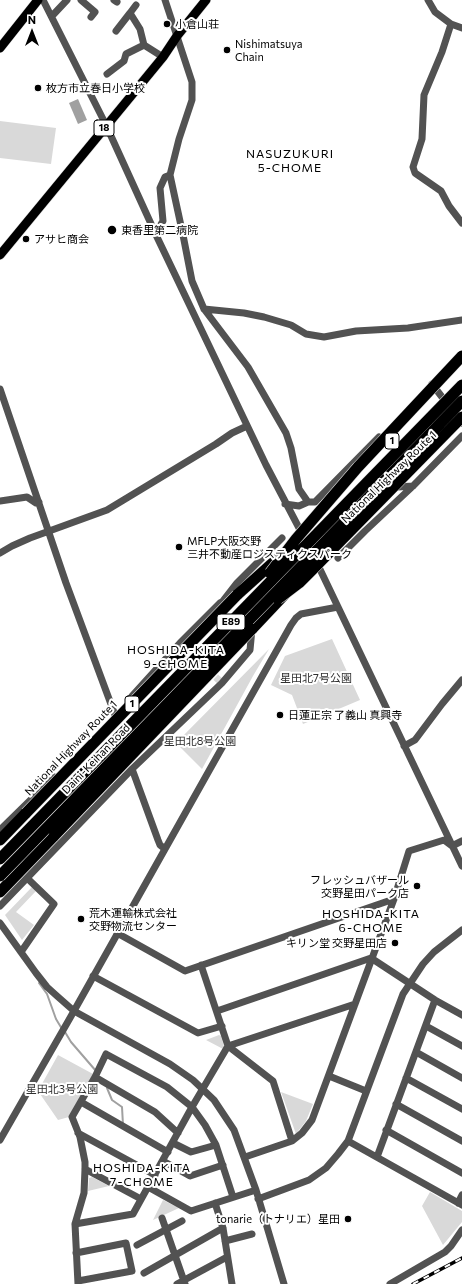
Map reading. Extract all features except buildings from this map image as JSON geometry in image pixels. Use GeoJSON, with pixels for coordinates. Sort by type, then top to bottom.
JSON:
{"type":"FeatureCollection","features":[{"type":"Feature","properties":{"kind":"highway"},"geometry":{"type":"LineString","coordinates":[[238,615],[301,533],[358,467],[462,356]]}},
{"type":"Feature","properties":{"kind":"highway","name":"National Highway Route 1"},"geometry":{"type":"LineString","coordinates":[[0,840],[237,595],[322,516],[462,366]]}},
{"type":"Feature","properties":{"kind":"highway","name":"Daini-Keihan Road"},"geometry":{"type":"LineString","coordinates":[[0,859],[462,385]]}},
{"type":"Feature","properties":{"kind":"highway","name":"Daini-Keihan Road"},"geometry":{"type":"LineString","coordinates":[[0,876],[250,626],[462,401]]}},
{"type":"Feature","properties":{"kind":"highway"},"geometry":{"type":"LineString","coordinates":[[250,626],[308,575],[462,417]]}},
{"type":"Feature","properties":{"kind":"highway","name":"National Highway Route 1"},"geometry":{"type":"LineString","coordinates":[[0,892],[250,626],[316,562],[339,543],[398,487],[462,424]]}},
{"type":"Feature","properties":{"kind":"main road"},"geometry":{"type":"LineString","coordinates":[[0,48],[38,0]]}},
{"type":"Feature","properties":{"kind":"main road","name":"18"},"geometry":{"type":"LineString","coordinates":[[0,255],[163,57],[201,1]]}},
{"type":"Feature","properties":{"kind":"street"},"geometry":{"type":"LineString","coordinates":[[43,0],[106,125],[247,426],[303,535],[462,866]]}},
{"type":"Feature","properties":{"kind":"street"},"geometry":{"type":"LineString","coordinates":[[52,16],[67,0]]}},
{"type":"Feature","properties":{"kind":"street"},"geometry":{"type":"LineString","coordinates":[[81,0],[95,12],[91,18]]}},
{"type":"Feature","properties":{"kind":"street"},"geometry":{"type":"LineString","coordinates":[[165,0],[192,82],[192,100],[179,139],[170,175],[192,281],[204,309],[248,367],[286,434],[291,448],[299,489],[308,502]]}},
{"type":"Feature","properties":{"kind":"street"},"geometry":{"type":"LineString","coordinates":[[428,0],[435,12],[450,24],[462,28]]}},
{"type":"Feature","properties":{"kind":"street"},"geometry":{"type":"LineString","coordinates":[[116,31],[136,5]]}},
{"type":"Feature","properties":{"kind":"street"},"geometry":{"type":"LineString","coordinates":[[130,13],[140,29],[144,45],[163,57]]}},
{"type":"Feature","properties":{"kind":"street"},"geometry":{"type":"LineString","coordinates":[[450,24],[442,52],[424,95],[422,139],[413,167],[415,174],[441,192],[449,206],[462,223]]}},
{"type":"Feature","properties":{"kind":"street"},"geometry":{"type":"LineString","coordinates":[[107,74],[124,61],[126,54],[144,45]]}},
{"type":"Feature","properties":{"kind":"street"},"geometry":{"type":"LineString","coordinates":[[156,234],[163,221],[160,188],[165,177],[170,175]]}},
{"type":"Feature","properties":{"kind":"street"},"geometry":{"type":"LineString","coordinates":[[204,309],[244,313],[264,317],[290,325],[306,334],[324,337],[356,331],[408,328],[462,320]]}},
{"type":"Feature","properties":{"kind":"street"},"geometry":{"type":"LineString","coordinates":[[286,504],[299,506],[308,502],[315,502],[432,384],[462,349]]}},
{"type":"Feature","properties":{"kind":"street"},"geometry":{"type":"LineString","coordinates":[[432,384],[462,424]]}},
{"type":"Feature","properties":{"kind":"street"},"geometry":{"type":"LineString","coordinates":[[0,389],[69,590],[115,715]]}},
{"type":"Feature","properties":{"kind":"street"},"geometry":{"type":"LineString","coordinates":[[0,553],[12,546],[49,531],[107,510],[232,433],[247,426]]}},
{"type":"Feature","properties":{"kind":"street"},"geometry":{"type":"LineString","coordinates":[[338,558],[413,486],[462,436]]}},
{"type":"Feature","properties":{"kind":"street"},"geometry":{"type":"LineString","coordinates":[[398,487],[413,486]]}},
{"type":"Feature","properties":{"kind":"street"},"geometry":{"type":"LineString","coordinates":[[0,501],[28,497],[36,503],[38,502]]}},
{"type":"Feature","properties":{"kind":"street"},"geometry":{"type":"LineString","coordinates":[[0,830],[115,715],[180,644],[282,538]]}},
{"type":"Feature","properties":{"kind":"street"},"geometry":{"type":"LineString","coordinates":[[223,600],[237,595]]}},
{"type":"Feature","properties":{"kind":"street"},"geometry":{"type":"LineString","coordinates":[[0,1140],[32,1086],[225,740],[296,618],[301,614],[338,607]]}},
{"type":"Feature","properties":{"kind":"street"},"geometry":{"type":"LineString","coordinates":[[0,906],[132,769],[222,683],[250,650],[250,626]]}},
{"type":"Feature","properties":{"kind":"street"},"geometry":{"type":"LineString","coordinates":[[404,746],[415,740],[462,680]]}},
{"type":"Feature","properties":{"kind":"street"},"geometry":{"type":"LineString","coordinates":[[132,769],[160,845],[165,849]]}},
{"type":"Feature","properties":{"kind":"street"},"geometry":{"type":"LineString","coordinates":[[245,1157],[292,1141],[302,1133],[312,1120],[394,899],[409,851],[444,840],[452,846]]}},
{"type":"Feature","properties":{"kind":"street"},"geometry":{"type":"LineString","coordinates":[[452,846],[462,841]]}},
{"type":"Feature","properties":{"kind":"street"},"geometry":{"type":"LineString","coordinates":[[24,867],[37,868]]}},
{"type":"Feature","properties":{"kind":"street"},"geometry":{"type":"LineString","coordinates":[[21,952],[54,904],[27,878]]}},
{"type":"Feature","properties":{"kind":"street"},"geometry":{"type":"LineString","coordinates":[[117,933],[185,971],[394,899]]}},
{"type":"Feature","properties":{"kind":"street"},"geometry":{"type":"LineString","coordinates":[[0,923],[47,987],[74,1011],[170,1064],[193,1080],[214,1100],[234,1130],[245,1157],[284,1284]]}},
{"type":"Feature","properties":{"kind":"street"},"geometry":{"type":"LineString","coordinates":[[258,1199],[309,1180],[326,1168],[338,1154],[348,1140],[403,994],[423,964],[434,952],[462,930]]}},
{"type":"Feature","properties":{"kind":"street"},"geometry":{"type":"LineString","coordinates":[[371,958],[409,984],[462,1015]]}},
{"type":"Feature","properties":{"kind":"street"},"geometry":{"type":"LineString","coordinates":[[217,1011],[371,958]]}},
{"type":"Feature","properties":{"kind":"street"},"geometry":{"type":"LineString","coordinates":[[201,965],[228,1046],[273,1081],[292,1141]]}},
{"type":"Feature","properties":{"kind":"street"},"geometry":{"type":"LineString","coordinates":[[93,976],[198,1033],[222,1026]]}},
{"type":"Feature","properties":{"kind":"street"},"geometry":{"type":"LineString","coordinates":[[376,1157],[435,1000]]}},
{"type":"Feature","properties":{"kind":"street"},"geometry":{"type":"LineString","coordinates":[[75,1224],[133,1214],[192,1106],[203,1090],[228,1046],[355,1004]]}},
{"type":"Feature","properties":{"kind":"street"},"geometry":{"type":"LineString","coordinates":[[426,1026],[462,1046]]}},
{"type":"Feature","properties":{"kind":"street"},"geometry":{"type":"LineString","coordinates":[[416,1052],[462,1078]]}},
{"type":"Feature","properties":{"kind":"street"},"geometry":{"type":"LineString","coordinates":[[76,1253],[126,1243],[132,1271],[78,1283],[76,1253],[75,1224],[84,1193],[85,1162],[72,1117],[95,1077],[106,1054],[167,1087],[192,1106],[216,1145],[233,1197]]}},
{"type":"Feature","properties":{"kind":"street"},"geometry":{"type":"LineString","coordinates":[[329,1076],[366,1091]]}},
{"type":"Feature","properties":{"kind":"street"},"geometry":{"type":"LineString","coordinates":[[95,1077],[156,1112],[178,1133]]}},
{"type":"Feature","properties":{"kind":"street"},"geometry":{"type":"LineString","coordinates":[[406,1078],[462,1109]]}},
{"type":"Feature","properties":{"kind":"street"},"geometry":{"type":"LineString","coordinates":[[81,1102],[168,1152]]}},
{"type":"Feature","properties":{"kind":"street"},"geometry":{"type":"LineString","coordinates":[[396,1104],[462,1141]]}},
{"type":"Feature","properties":{"kind":"street"},"geometry":{"type":"LineString","coordinates":[[386,1130],[462,1173]]}},
{"type":"Feature","properties":{"kind":"street"},"geometry":{"type":"LineString","coordinates":[[78,1134],[155,1175]]}},
{"type":"Feature","properties":{"kind":"street"},"geometry":{"type":"LineString","coordinates":[[348,1140],[460,1204],[462,1195]]}},
{"type":"Feature","properties":{"kind":"street"},"geometry":{"type":"LineString","coordinates":[[172,1143],[191,1152],[216,1145]]}},
{"type":"Feature","properties":{"kind":"street"},"geometry":{"type":"LineString","coordinates":[[163,1161],[190,1176],[223,1165]]}},
{"type":"Feature","properties":{"kind":"street"},"geometry":{"type":"LineString","coordinates":[[85,1169],[142,1199]]}},
{"type":"Feature","properties":{"kind":"street"},"geometry":{"type":"LineString","coordinates":[[148,1187],[191,1211],[256,1190]]}},
{"type":"Feature","properties":{"kind":"street"},"geometry":{"type":"LineString","coordinates":[[215,1203],[223,1228],[232,1284]]}},
{"type":"Feature","properties":{"kind":"street"},"geometry":{"type":"LineString","coordinates":[[162,1218],[175,1255],[182,1283],[227,1256]]}},
{"type":"Feature","properties":{"kind":"street"},"geometry":{"type":"LineString","coordinates":[[138,1245],[182,1221]]}},
{"type":"Feature","properties":{"kind":"street"},"geometry":{"type":"LineString","coordinates":[[144,1273],[223,1228]]}},
{"type":"Feature","properties":{"kind":"street"},"geometry":{"type":"LineString","coordinates":[[390,1284],[445,1252],[462,1230]]}},
{"type":"Feature","properties":{"kind":"street"},"geometry":{"type":"LineString","coordinates":[[225,1241],[252,1234]]}},
{"type":"Feature","properties":{"kind":"green space"},"geometry":{"type":"Polygon","coordinates":[[[0,121],[56,128],[51,164],[0,158],[0,121]]]}},
{"type":"Feature","properties":{"kind":"green space","name":"星田北7号公園"},"geometry":{"type":"Polygon","coordinates":[[[332,639],[360,700],[303,724],[292,695],[271,685],[285,656],[332,639]]]}},
{"type":"Feature","properties":{"kind":"green space","name":"星田北8号公園"},"geometry":{"type":"Polygon","coordinates":[[[269,649],[253,676],[202,769],[176,743],[269,649]]]}},
{"type":"Feature","properties":{"kind":"green space"},"geometry":{"type":"Polygon","coordinates":[[[32,887],[36,891],[16,912],[34,925],[22,940],[5,915],[32,887]]]}},
{"type":"Feature","properties":{"kind":"green space"},"geometry":{"type":"Polygon","coordinates":[[[219,1035],[221,1036],[225,1050],[206,1040],[219,1035]]]}},
{"type":"Feature","properties":{"kind":"green space","name":"星田北3号公園"},"geometry":{"type":"Polygon","coordinates":[[[58,1055],[93,1074],[69,1117],[58,1120],[38,1091],[58,1055]]]}},
{"type":"Feature","properties":{"kind":"green space"},"geometry":{"type":"Polygon","coordinates":[[[281,1092],[313,1104],[306,1121],[296,1134],[281,1092]]]}},
{"type":"Feature","properties":{"kind":"green space"},"geometry":{"type":"Polygon","coordinates":[[[92,1177],[109,1186],[88,1191],[89,1178],[92,1177]]]}},
{"type":"Feature","properties":{"kind":"green space"},"geometry":{"type":"Polygon","coordinates":[[[430,1192],[462,1211],[462,1222],[443,1245],[422,1206],[430,1192]]]}},
{"type":"Feature","properties":{"kind":"green space"},"geometry":{"type":"Polygon","coordinates":[[[163,1200],[179,1208],[153,1220],[163,1200]]]}},
{"type":"Feature","properties":{"kind":"shaded area"},"geometry":{"type":"Polygon","coordinates":[[[78,99],[87,120],[78,124],[69,103],[78,99]]]}},
{"type":"Feature","properties":{"kind":"waterway"},"geometry":{"type":"LineString","coordinates":[[39,983],[47,994],[56,1019],[62,1029]]}},
{"type":"Feature","properties":{"kind":"waterway"},"geometry":{"type":"LineString","coordinates":[[65,1032],[71,1042],[96,1071]]}},
{"type":"Feature","properties":{"kind":"waterway"},"geometry":{"type":"LineString","coordinates":[[107,1088],[112,1100],[122,1107],[123,1125]]}},
{"type":"Feature","properties":{"kind":"tunnel"},"geometry":{"type":"LineString","coordinates":[[208,670],[222,683]]}},
{"type":"Feature","properties":{"kind":"railway"},"geometry":{"type":"LineString","coordinates":[[413,1284],[462,1258]]}},
{"type":"Feature","properties":{"kind":"place","name":"小倉山荘"},"geometry":{"type":"Point","coordinates":[167,24]}},
{"type":"Feature","properties":{"kind":"place","name":"Nishimatsuya Chain"},"geometry":{"type":"Point","coordinates":[227,50]}},
{"type":"Feature","properties":{"kind":"place","name":"枚方市立春日小学校"},"geometry":{"type":"Point","coordinates":[38,88]}},
{"type":"Feature","properties":{"kind":"place","name":"東香里第二病院"},"geometry":{"type":"Point","coordinates":[112,230]}},
{"type":"Feature","properties":{"kind":"place","name":"アサヒ商会"},"geometry":{"type":"Point","coordinates":[26,239]}},
{"type":"Feature","properties":{"kind":"place","name":"MFLP大阪交野 三井不動産ロジスティクスパーク"},"geometry":{"type":"Point","coordinates":[179,547]}},
{"type":"Feature","properties":{"kind":"place","name":"日蓮正宗 了義山 真興寺"},"geometry":{"type":"Point","coordinates":[280,715]}},
{"type":"Feature","properties":{"kind":"place","name":"フレッシュバザール 交野星田パーク店"},"geometry":{"type":"Point","coordinates":[417,886]}},
{"type":"Feature","properties":{"kind":"place","name":"荒木運輸株式会社 交野物流センター"},"geometry":{"type":"Point","coordinates":[81,919]}},
{"type":"Feature","properties":{"kind":"place","name":"キリン堂 交野星田店"},"geometry":{"type":"Point","coordinates":[395,943]}},
{"type":"Feature","properties":{"kind":"place","name":"tonarie（トナリエ）星田"},"geometry":{"type":"Point","coordinates":[348,1219]}},
{"type":"Feature","properties":{"kind":"district","name":"NASUZUKURI 5-CHOME"},"geometry":{"type":"Point","coordinates":[290,161]}},
{"type":"Feature","properties":{"kind":"district","name":"HOSHIDA-KITA 9-CHOME"},"geometry":{"type":"Point","coordinates":[176,657]}},
{"type":"Feature","properties":{"kind":"district","name":"HOSHIDA-KITA 6-CHOME"},"geometry":{"type":"Point","coordinates":[371,921]}},
{"type":"Feature","properties":{"kind":"district","name":"HOSHIDA-KITA 7-CHOME"},"geometry":{"type":"Point","coordinates":[142,1175]}}]}
